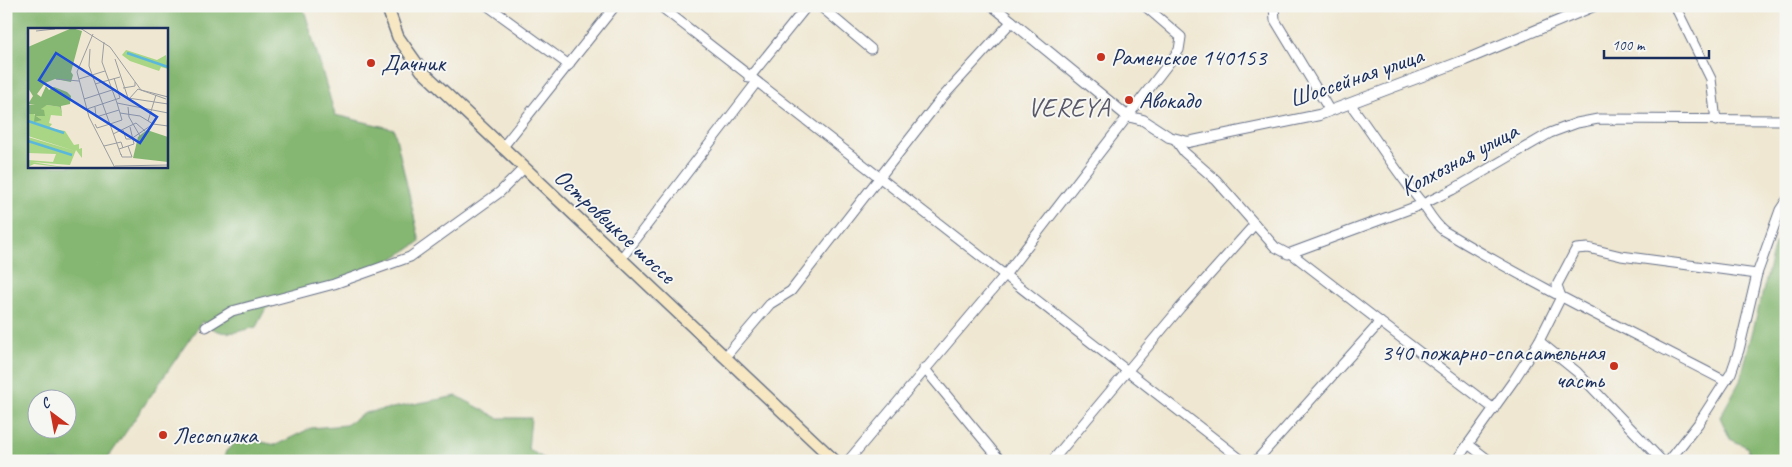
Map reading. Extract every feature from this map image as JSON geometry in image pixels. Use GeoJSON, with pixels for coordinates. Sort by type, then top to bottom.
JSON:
{"type":"FeatureCollection","features":[{"type":"Feature","properties":{"kind":"main road","name":"Островецкое шоссе"},"geometry":{"type":"LineString","coordinates":[[387,6],[398,37],[422,71],[835,461]]}},
{"type":"Feature","properties":{"kind":"street"},"geometry":{"type":"LineString","coordinates":[[488,6],[569,65]]}},
{"type":"Feature","properties":{"kind":"street"},"geometry":{"type":"LineString","coordinates":[[502,148],[615,6]]}},
{"type":"Feature","properties":{"kind":"street"},"geometry":{"type":"LineString","coordinates":[[660,6],[752,80],[1243,461]]}},
{"type":"Feature","properties":{"kind":"street"},"geometry":{"type":"LineString","coordinates":[[620,260],[808,6]]}},
{"type":"Feature","properties":{"kind":"street"},"geometry":{"type":"LineString","coordinates":[[820,6],[871,49]]}},
{"type":"Feature","properties":{"kind":"street"},"geometry":{"type":"LineString","coordinates":[[993,6],[1126,116]]}},
{"type":"Feature","properties":{"kind":"street"},"geometry":{"type":"LineString","coordinates":[[848,461],[924,368],[1005,275],[1126,116],[1179,50],[1181,37],[1145,6]]}},
{"type":"Feature","properties":{"kind":"street"},"geometry":{"type":"LineString","coordinates":[[1274,6],[1275,20],[1330,111]]}},
{"type":"Feature","properties":{"kind":"street","name":"Шоссейная улица"},"geometry":{"type":"LineString","coordinates":[[1126,116],[1143,120],[1175,139],[1188,142],[1205,140],[1330,111],[1351,105],[1594,6]]}},
{"type":"Feature","properties":{"kind":"street"},"geometry":{"type":"LineString","coordinates":[[1675,6],[1711,79],[1716,121]]}},
{"type":"Feature","properties":{"kind":"street"},"geometry":{"type":"LineString","coordinates":[[725,357],[770,304],[790,291],[940,100],[1012,21]]}},
{"type":"Feature","properties":{"kind":"street"},"geometry":{"type":"LineString","coordinates":[[1351,105],[1407,187],[1423,204],[1434,222],[1444,231],[1561,297],[1725,381]]}},
{"type":"Feature","properties":{"kind":"street","name":"Колхозная улица"},"geometry":{"type":"LineString","coordinates":[[1292,254],[1423,204],[1452,190],[1550,133],[1577,123],[1598,118],[1716,121],[1786,120]]}},
{"type":"Feature","properties":{"kind":"street"},"geometry":{"type":"LineString","coordinates":[[1175,139],[1184,152],[1216,180],[1274,247],[1292,254],[1494,409]]}},
{"type":"Feature","properties":{"kind":"street"},"geometry":{"type":"LineString","coordinates":[[206,327],[232,311],[334,284],[410,257],[500,192],[524,168]]}},
{"type":"Feature","properties":{"kind":"street"},"geometry":{"type":"LineString","coordinates":[[1669,461],[1698,424],[1731,373],[1739,350],[1757,274],[1780,210],[1786,201]]}},
{"type":"Feature","properties":{"kind":"street"},"geometry":{"type":"LineString","coordinates":[[1052,461],[1180,308],[1255,224]]}},
{"type":"Feature","properties":{"kind":"street"},"geometry":{"type":"LineString","coordinates":[[1456,461],[1494,409],[1539,341],[1561,297],[1557,285],[1576,250],[1588,248],[1620,256],[1757,274]]}},
{"type":"Feature","properties":{"kind":"street"},"geometry":{"type":"LineString","coordinates":[[1256,461],[1375,328],[1379,321]]}},
{"type":"Feature","properties":{"kind":"street"},"geometry":{"type":"LineString","coordinates":[[1539,341],[1577,372],[1662,461]]}},
{"type":"Feature","properties":{"kind":"street"},"geometry":{"type":"LineString","coordinates":[[924,368],[1001,461]]}},
{"type":"Feature","properties":{"kind":"street"},"geometry":{"type":"LineString","coordinates":[[1468,444],[1490,461]]}},
{"type":"Feature","properties":{"kind":"green space"},"geometry":{"type":"Polygon","coordinates":[[[6,6],[303,6],[335,115],[394,129],[420,242],[385,263],[266,308],[256,327],[227,333],[215,330],[202,321],[106,461],[6,461],[6,6]]]}},
{"type":"Feature","properties":{"kind":"green space"},"geometry":{"type":"Polygon","coordinates":[[[1786,232],[1786,461],[1752,461],[1747,447],[1730,439],[1720,417],[1740,381],[1775,244],[1786,232]]]}},
{"type":"Feature","properties":{"kind":"green space"},"geometry":{"type":"Polygon","coordinates":[[[457,396],[498,418],[531,418],[528,449],[548,461],[223,461],[226,451],[242,438],[276,445],[311,428],[346,425],[365,413],[457,396]]]}},
{"type":"Feature","properties":{"kind":"place","name":"Раменское 140153"},"geometry":{"type":"Point","coordinates":[1101,57]}},
{"type":"Feature","properties":{"kind":"place","name":"Дачник"},"geometry":{"type":"Point","coordinates":[371,63]}},
{"type":"Feature","properties":{"kind":"place","name":"Авокадо"},"geometry":{"type":"Point","coordinates":[1129,100]}},
{"type":"Feature","properties":{"kind":"place","name":"340 пожарно-спасательная часть"},"geometry":{"type":"Point","coordinates":[1614,366]}},
{"type":"Feature","properties":{"kind":"place","name":"Лесопилка"},"geometry":{"type":"Point","coordinates":[163,435]}},
{"type":"Feature","properties":{"kind":"district","name":"VEREYA"},"geometry":{"type":"Point","coordinates":[1069,107]}}]}
